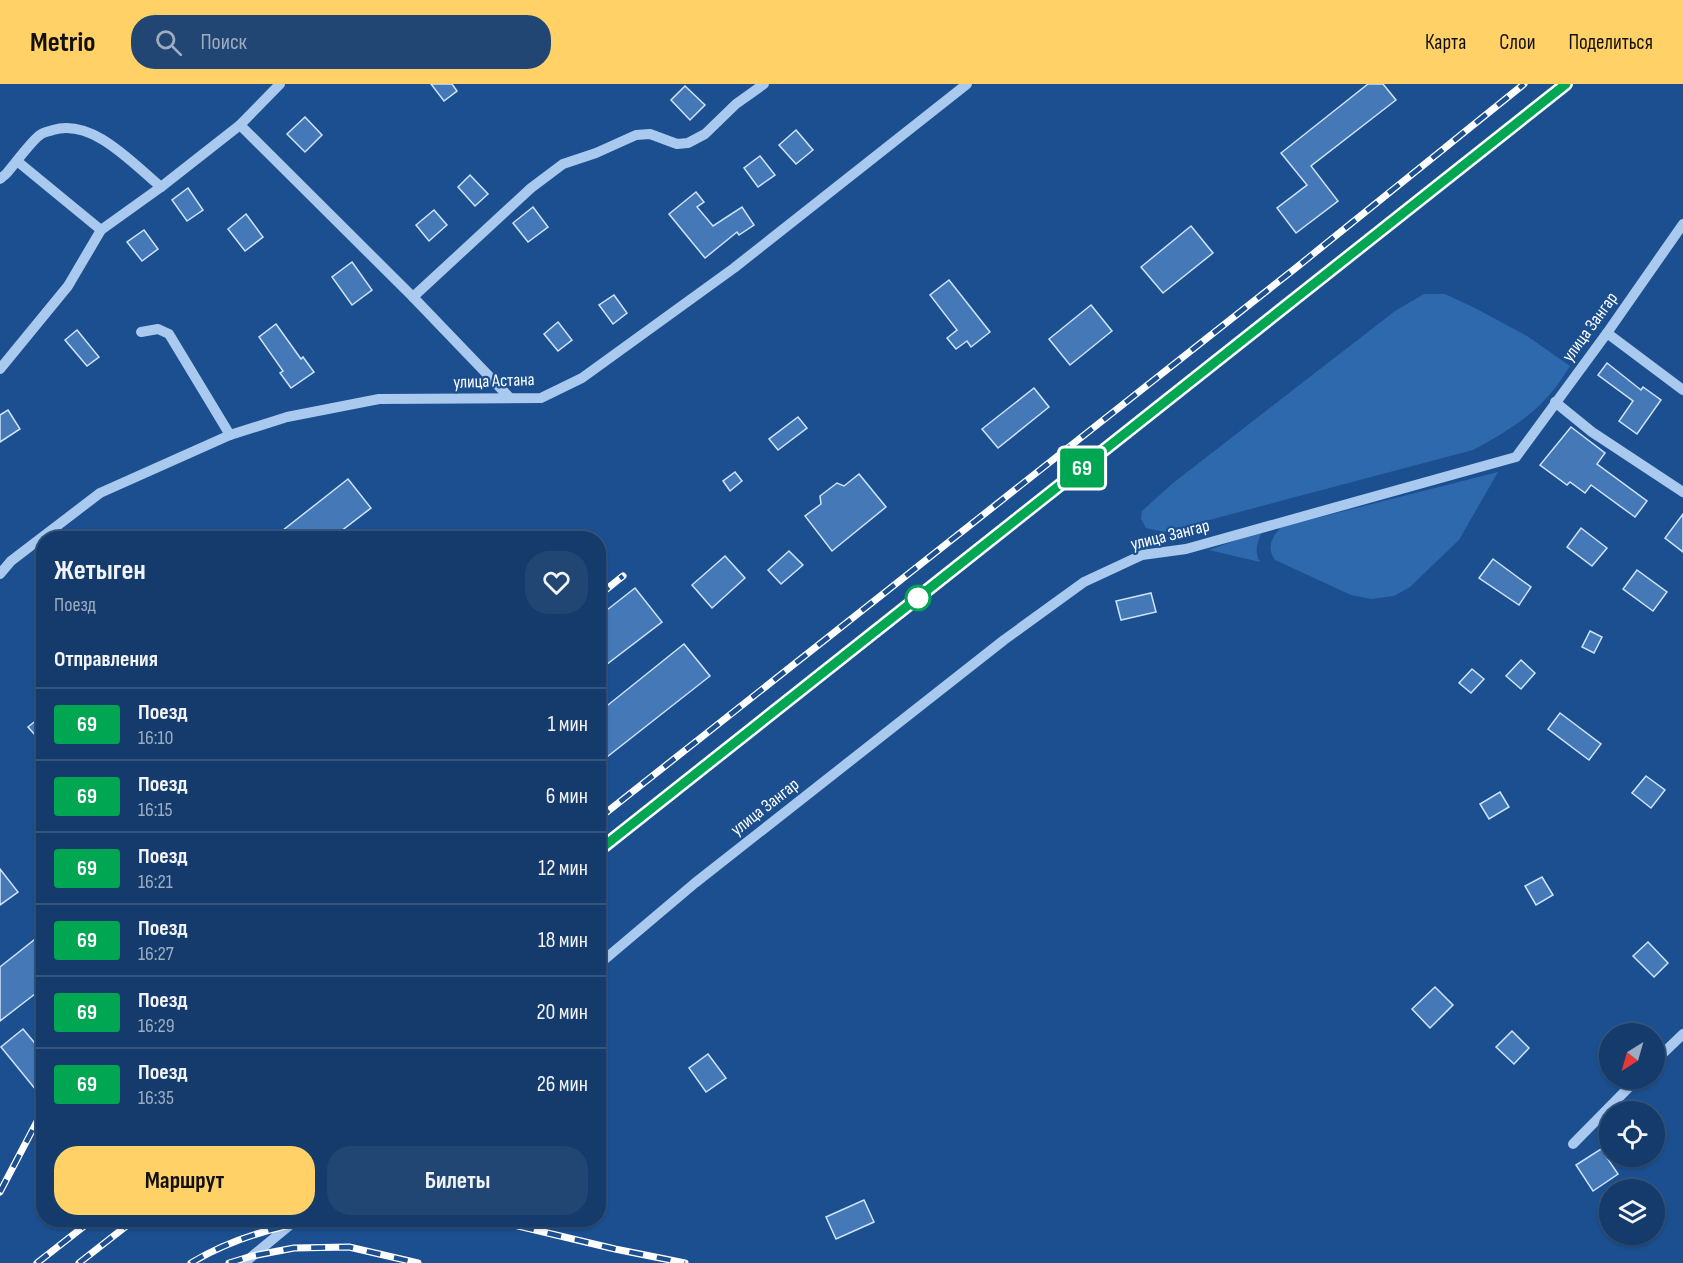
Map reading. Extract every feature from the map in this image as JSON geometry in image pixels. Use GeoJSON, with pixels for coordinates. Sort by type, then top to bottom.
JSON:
{"type":"FeatureCollection","features":[{"type":"Feature","properties":{"kind":"street"},"geometry":{"type":"LineString","coordinates":[[0,369],[68,286],[101,230],[161,187],[240,125],[280,84]]}},
{"type":"Feature","properties":{"kind":"street"},"geometry":{"type":"LineString","coordinates":[[413,297],[531,188],[563,164],[596,153],[636,135],[650,134],[677,144],[688,143],[705,134],[736,104],[764,84]]}},
{"type":"Feature","properties":{"kind":"street","name":"улица Астана"},"geometry":{"type":"LineString","coordinates":[[50,531],[100,493],[230,435],[286,417],[379,399],[541,398],[582,378],[734,268],[967,84]]}},
{"type":"Feature","properties":{"kind":"street"},"geometry":{"type":"LineString","coordinates":[[240,125],[413,297],[510,398]]}},
{"type":"Feature","properties":{"kind":"street"},"geometry":{"type":"LineString","coordinates":[[0,179],[40,134],[60,128],[75,128],[92,133],[116,149],[161,187]]}},
{"type":"Feature","properties":{"kind":"street"},"geometry":{"type":"LineString","coordinates":[[17,161],[101,230]]}},
{"type":"Feature","properties":{"kind":"street","name":"улица Зангар"},"geometry":{"type":"LineString","coordinates":[[606,958],[695,883],[1004,640],[1083,582],[1142,555],[1186,549],[1516,457],[1683,224]]}},
{"type":"Feature","properties":{"kind":"street"},"geometry":{"type":"LineString","coordinates":[[141,332],[158,329],[169,334],[230,435]]}},
{"type":"Feature","properties":{"kind":"street"},"geometry":{"type":"LineString","coordinates":[[1607,333],[1683,390]]}},
{"type":"Feature","properties":{"kind":"street"},"geometry":{"type":"LineString","coordinates":[[1555,402],[1592,432],[1683,492]]}},
{"type":"Feature","properties":{"kind":"street","name":"улица Астана"},"geometry":{"type":"LineString","coordinates":[[0,574],[11,561],[36,542]]}},
{"type":"Feature","properties":{"kind":"street"},"geometry":{"type":"LineString","coordinates":[[1665,1051],[1683,1034]]}},
{"type":"Feature","properties":{"kind":"street"},"geometry":{"type":"LineString","coordinates":[[1573,1144],[1627,1089]]}},
{"type":"Feature","properties":{"kind":"street"},"geometry":{"type":"LineString","coordinates":[[244,1263],[288,1227]]}},
{"type":"Feature","properties":{"kind":"shaded area"},"geometry":{"type":"Polygon","coordinates":[[[1424,294],[1445,294],[1475,308],[1527,336],[1570,366],[1554,390],[1534,411],[1505,432],[1473,450],[1164,532],[1146,528],[1141,519],[1142,511],[1173,483],[1395,311],[1424,294]]]}},
{"type":"Feature","properties":{"kind":"shaded area"},"geometry":{"type":"Polygon","coordinates":[[[1498,472],[1459,540],[1410,587],[1394,596],[1371,599],[1351,595],[1275,560],[1272,556],[1271,543],[1281,527],[1498,472]]]}},
{"type":"Feature","properties":{"kind":"shaded area"},"geometry":{"type":"Polygon","coordinates":[[[1262,531],[1257,547],[1260,562],[1209,550],[1262,531]]]}},
{"type":"Feature","properties":{"kind":"building"},"geometry":{"type":"Polygon","coordinates":[[[431,84],[452,84],[457,91],[444,101],[431,84]]]}},
{"type":"Feature","properties":{"kind":"building"},"geometry":{"type":"Polygon","coordinates":[[[1368,84],[1383,84],[1396,100],[1311,166],[1338,201],[1296,233],[1277,208],[1307,185],[1281,153],[1368,84]]]}},
{"type":"Feature","properties":{"kind":"building"},"geometry":{"type":"Polygon","coordinates":[[[685,86],[705,105],[690,120],[671,100],[685,86]]]}},
{"type":"Feature","properties":{"kind":"building"},"geometry":{"type":"Polygon","coordinates":[[[305,117],[322,135],[305,152],[287,134],[305,117]]]}},
{"type":"Feature","properties":{"kind":"building"},"geometry":{"type":"Polygon","coordinates":[[[796,130],[813,150],[796,164],[779,145],[796,130]]]}},
{"type":"Feature","properties":{"kind":"building"},"geometry":{"type":"Polygon","coordinates":[[[760,156],[775,175],[758,187],[744,168],[760,156]]]}},
{"type":"Feature","properties":{"kind":"building"},"geometry":{"type":"Polygon","coordinates":[[[470,175],[488,194],[475,206],[458,187],[470,175]]]}},
{"type":"Feature","properties":{"kind":"building"},"geometry":{"type":"Polygon","coordinates":[[[188,188],[203,210],[187,221],[172,200],[188,188]]]}},
{"type":"Feature","properties":{"kind":"building"},"geometry":{"type":"Polygon","coordinates":[[[696,192],[704,202],[697,207],[713,226],[742,207],[754,225],[739,235],[737,232],[705,258],[669,214],[696,192]]]}},
{"type":"Feature","properties":{"kind":"building"},"geometry":{"type":"Polygon","coordinates":[[[533,207],[548,227],[528,242],[513,223],[533,207]]]}},
{"type":"Feature","properties":{"kind":"building"},"geometry":{"type":"Polygon","coordinates":[[[434,210],[447,225],[429,241],[416,225],[434,210]]]}},
{"type":"Feature","properties":{"kind":"building"},"geometry":{"type":"Polygon","coordinates":[[[246,214],[263,237],[245,251],[228,229],[246,214]]]}},
{"type":"Feature","properties":{"kind":"building"},"geometry":{"type":"Polygon","coordinates":[[[1191,226],[1213,253],[1163,293],[1141,267],[1191,226]]]}},
{"type":"Feature","properties":{"kind":"building"},"geometry":{"type":"Polygon","coordinates":[[[144,230],[158,249],[142,261],[127,242],[144,230]]]}},
{"type":"Feature","properties":{"kind":"building"},"geometry":{"type":"Polygon","coordinates":[[[352,262],[372,290],[352,305],[332,277],[352,262]]]}},
{"type":"Feature","properties":{"kind":"building"},"geometry":{"type":"Polygon","coordinates":[[[949,280],[990,332],[971,347],[967,341],[956,349],[947,338],[957,330],[930,295],[949,280]]]}},
{"type":"Feature","properties":{"kind":"building"},"geometry":{"type":"Polygon","coordinates":[[[614,295],[627,313],[613,324],[599,305],[614,295]]]}},
{"type":"Feature","properties":{"kind":"building"},"geometry":{"type":"Polygon","coordinates":[[[1091,305],[1112,331],[1070,365],[1049,339],[1091,305]]]}},
{"type":"Feature","properties":{"kind":"building"},"geometry":{"type":"Polygon","coordinates":[[[558,322],[572,340],[558,351],[544,334],[558,322]]]}},
{"type":"Feature","properties":{"kind":"building"},"geometry":{"type":"Polygon","coordinates":[[[276,324],[301,359],[303,357],[314,372],[291,388],[280,373],[283,371],[259,337],[276,324]]]}},
{"type":"Feature","properties":{"kind":"building"},"geometry":{"type":"Polygon","coordinates":[[[77,330],[99,357],[87,366],[65,340],[77,330]]]}},
{"type":"Feature","properties":{"kind":"building"},"geometry":{"type":"Polygon","coordinates":[[[1607,363],[1641,390],[1643,387],[1661,400],[1637,434],[1619,421],[1633,401],[1598,375],[1607,363]]]}},
{"type":"Feature","properties":{"kind":"building"},"geometry":{"type":"Polygon","coordinates":[[[1034,388],[1049,407],[998,448],[982,429],[1034,388]]]}},
{"type":"Feature","properties":{"kind":"building"},"geometry":{"type":"Polygon","coordinates":[[[8,410],[20,429],[0,442],[0,415],[8,410]]]}},
{"type":"Feature","properties":{"kind":"building"},"geometry":{"type":"Polygon","coordinates":[[[798,417],[807,428],[778,450],[769,439],[798,417]]]}},
{"type":"Feature","properties":{"kind":"building"},"geometry":{"type":"Polygon","coordinates":[[[1571,427],[1605,453],[1597,464],[1647,501],[1635,517],[1591,485],[1585,493],[1570,482],[1567,485],[1540,465],[1571,427]]]}},
{"type":"Feature","properties":{"kind":"building"},"geometry":{"type":"Polygon","coordinates":[[[735,472],[742,481],[730,491],[723,481],[735,472]]]}},
{"type":"Feature","properties":{"kind":"building"},"geometry":{"type":"Polygon","coordinates":[[[859,474],[886,507],[832,551],[805,516],[821,504],[820,496],[837,483],[844,486],[859,474]]]}},
{"type":"Feature","properties":{"kind":"building"},"geometry":{"type":"Polygon","coordinates":[[[348,479],[371,508],[341,531],[282,531],[348,479]]]}},
{"type":"Feature","properties":{"kind":"building"},"geometry":{"type":"Polygon","coordinates":[[[1683,514],[1683,552],[1665,538],[1683,514]]]}},
{"type":"Feature","properties":{"kind":"building"},"geometry":{"type":"Polygon","coordinates":[[[1581,528],[1607,548],[1592,566],[1567,547],[1581,528]]]}},
{"type":"Feature","properties":{"kind":"building"},"geometry":{"type":"Polygon","coordinates":[[[789,551],[803,565],[781,584],[768,570],[789,551]]]}},
{"type":"Feature","properties":{"kind":"building"},"geometry":{"type":"Polygon","coordinates":[[[725,556],[745,578],[712,608],[692,585],[725,556]]]}},
{"type":"Feature","properties":{"kind":"building"},"geometry":{"type":"Polygon","coordinates":[[[1493,559],[1531,587],[1519,605],[1479,578],[1493,559]]]}},
{"type":"Feature","properties":{"kind":"building"},"geometry":{"type":"Polygon","coordinates":[[[1637,570],[1667,592],[1653,611],[1623,589],[1637,570]]]}},
{"type":"Feature","properties":{"kind":"building"},"geometry":{"type":"Polygon","coordinates":[[[635,588],[662,622],[606,665],[606,611],[635,588]]]}},
{"type":"Feature","properties":{"kind":"building"},"geometry":{"type":"Polygon","coordinates":[[[1151,593],[1156,612],[1121,620],[1116,601],[1151,593]]]}},
{"type":"Feature","properties":{"kind":"building"},"geometry":{"type":"Polygon","coordinates":[[[1590,631],[1602,637],[1594,653],[1582,647],[1590,631]]]}},
{"type":"Feature","properties":{"kind":"building"},"geometry":{"type":"Polygon","coordinates":[[[684,644],[710,676],[606,758],[606,707],[684,644]]]}},
{"type":"Feature","properties":{"kind":"building"},"geometry":{"type":"Polygon","coordinates":[[[1521,660],[1535,673],[1521,689],[1506,676],[1521,660]]]}},
{"type":"Feature","properties":{"kind":"building"},"geometry":{"type":"Polygon","coordinates":[[[1472,669],[1484,679],[1471,693],[1459,683],[1472,669]]]}},
{"type":"Feature","properties":{"kind":"building"},"geometry":{"type":"Polygon","coordinates":[[[1560,713],[1601,744],[1589,760],[1548,729],[1560,713]]]}},
{"type":"Feature","properties":{"kind":"building"},"geometry":{"type":"Polygon","coordinates":[[[36,720],[36,736],[28,727],[36,720]]]}},
{"type":"Feature","properties":{"kind":"building"},"geometry":{"type":"Polygon","coordinates":[[[1646,776],[1665,790],[1651,808],[1632,793],[1646,776]]]}},
{"type":"Feature","properties":{"kind":"building"},"geometry":{"type":"Polygon","coordinates":[[[1500,792],[1509,807],[1489,819],[1480,804],[1500,792]]]}},
{"type":"Feature","properties":{"kind":"building"},"geometry":{"type":"Polygon","coordinates":[[[0,869],[18,892],[0,905],[0,869]]]}},
{"type":"Feature","properties":{"kind":"building"},"geometry":{"type":"Polygon","coordinates":[[[1542,877],[1553,895],[1536,905],[1525,886],[1542,877]]]}},
{"type":"Feature","properties":{"kind":"building"},"geometry":{"type":"Polygon","coordinates":[[[36,938],[36,993],[0,1021],[0,967],[36,938]]]}},
{"type":"Feature","properties":{"kind":"building"},"geometry":{"type":"Polygon","coordinates":[[[1648,942],[1668,963],[1654,977],[1633,956],[1648,942]]]}},
{"type":"Feature","properties":{"kind":"building"},"geometry":{"type":"Polygon","coordinates":[[[1435,987],[1453,1005],[1430,1028],[1412,1009],[1435,987]]]}},
{"type":"Feature","properties":{"kind":"building"},"geometry":{"type":"Polygon","coordinates":[[[23,1029],[36,1044],[36,1090],[1,1047],[23,1029]]]}},
{"type":"Feature","properties":{"kind":"building"},"geometry":{"type":"Polygon","coordinates":[[[1512,1031],[1529,1048],[1514,1064],[1496,1047],[1512,1031]]]}},
{"type":"Feature","properties":{"kind":"building"},"geometry":{"type":"Polygon","coordinates":[[[708,1054],[726,1078],[706,1092],[689,1068],[708,1054]]]}},
{"type":"Feature","properties":{"kind":"building"},"geometry":{"type":"Polygon","coordinates":[[[1599,1150],[1599,1167],[1613,1167],[1618,1174],[1611,1179],[1599,1179],[1599,1187],[1593,1191],[1576,1165],[1599,1150]]]}},
{"type":"Feature","properties":{"kind":"building"},"geometry":{"type":"Polygon","coordinates":[[[864,1200],[874,1222],[836,1239],[826,1217],[864,1200]]]}},
{"type":"Feature","properties":{"kind":"railway"},"geometry":{"type":"LineString","coordinates":[[606,813],[1297,267],[1524,84]]}},
{"type":"Feature","properties":{"kind":"railway"},"geometry":{"type":"LineString","coordinates":[[606,845],[1567,84]]}},
{"type":"Feature","properties":{"kind":"railway"},"geometry":{"type":"LineString","coordinates":[[606,590],[623,576]]}},
{"type":"Feature","properties":{"kind":"railway"},"geometry":{"type":"LineString","coordinates":[[0,1192],[36,1123]]}},
{"type":"Feature","properties":{"kind":"railway"},"geometry":{"type":"LineString","coordinates":[[37,1263],[83,1227]]}},
{"type":"Feature","properties":{"kind":"railway"},"geometry":{"type":"LineString","coordinates":[[79,1263],[125,1227]]}},
{"type":"Feature","properties":{"kind":"railway"},"geometry":{"type":"LineString","coordinates":[[191,1263],[238,1240],[283,1227]]}},
{"type":"Feature","properties":{"kind":"railway"},"geometry":{"type":"LineString","coordinates":[[522,1227],[685,1263]]}},
{"type":"Feature","properties":{"kind":"railway"},"geometry":{"type":"LineString","coordinates":[[229,1263],[294,1248],[349,1247],[418,1263]]}},
{"type":"Feature","properties":{"kind":"train","name":"69"},"geometry":{"type":"LineString","coordinates":[[606,845],[1566,84]]}}]}
